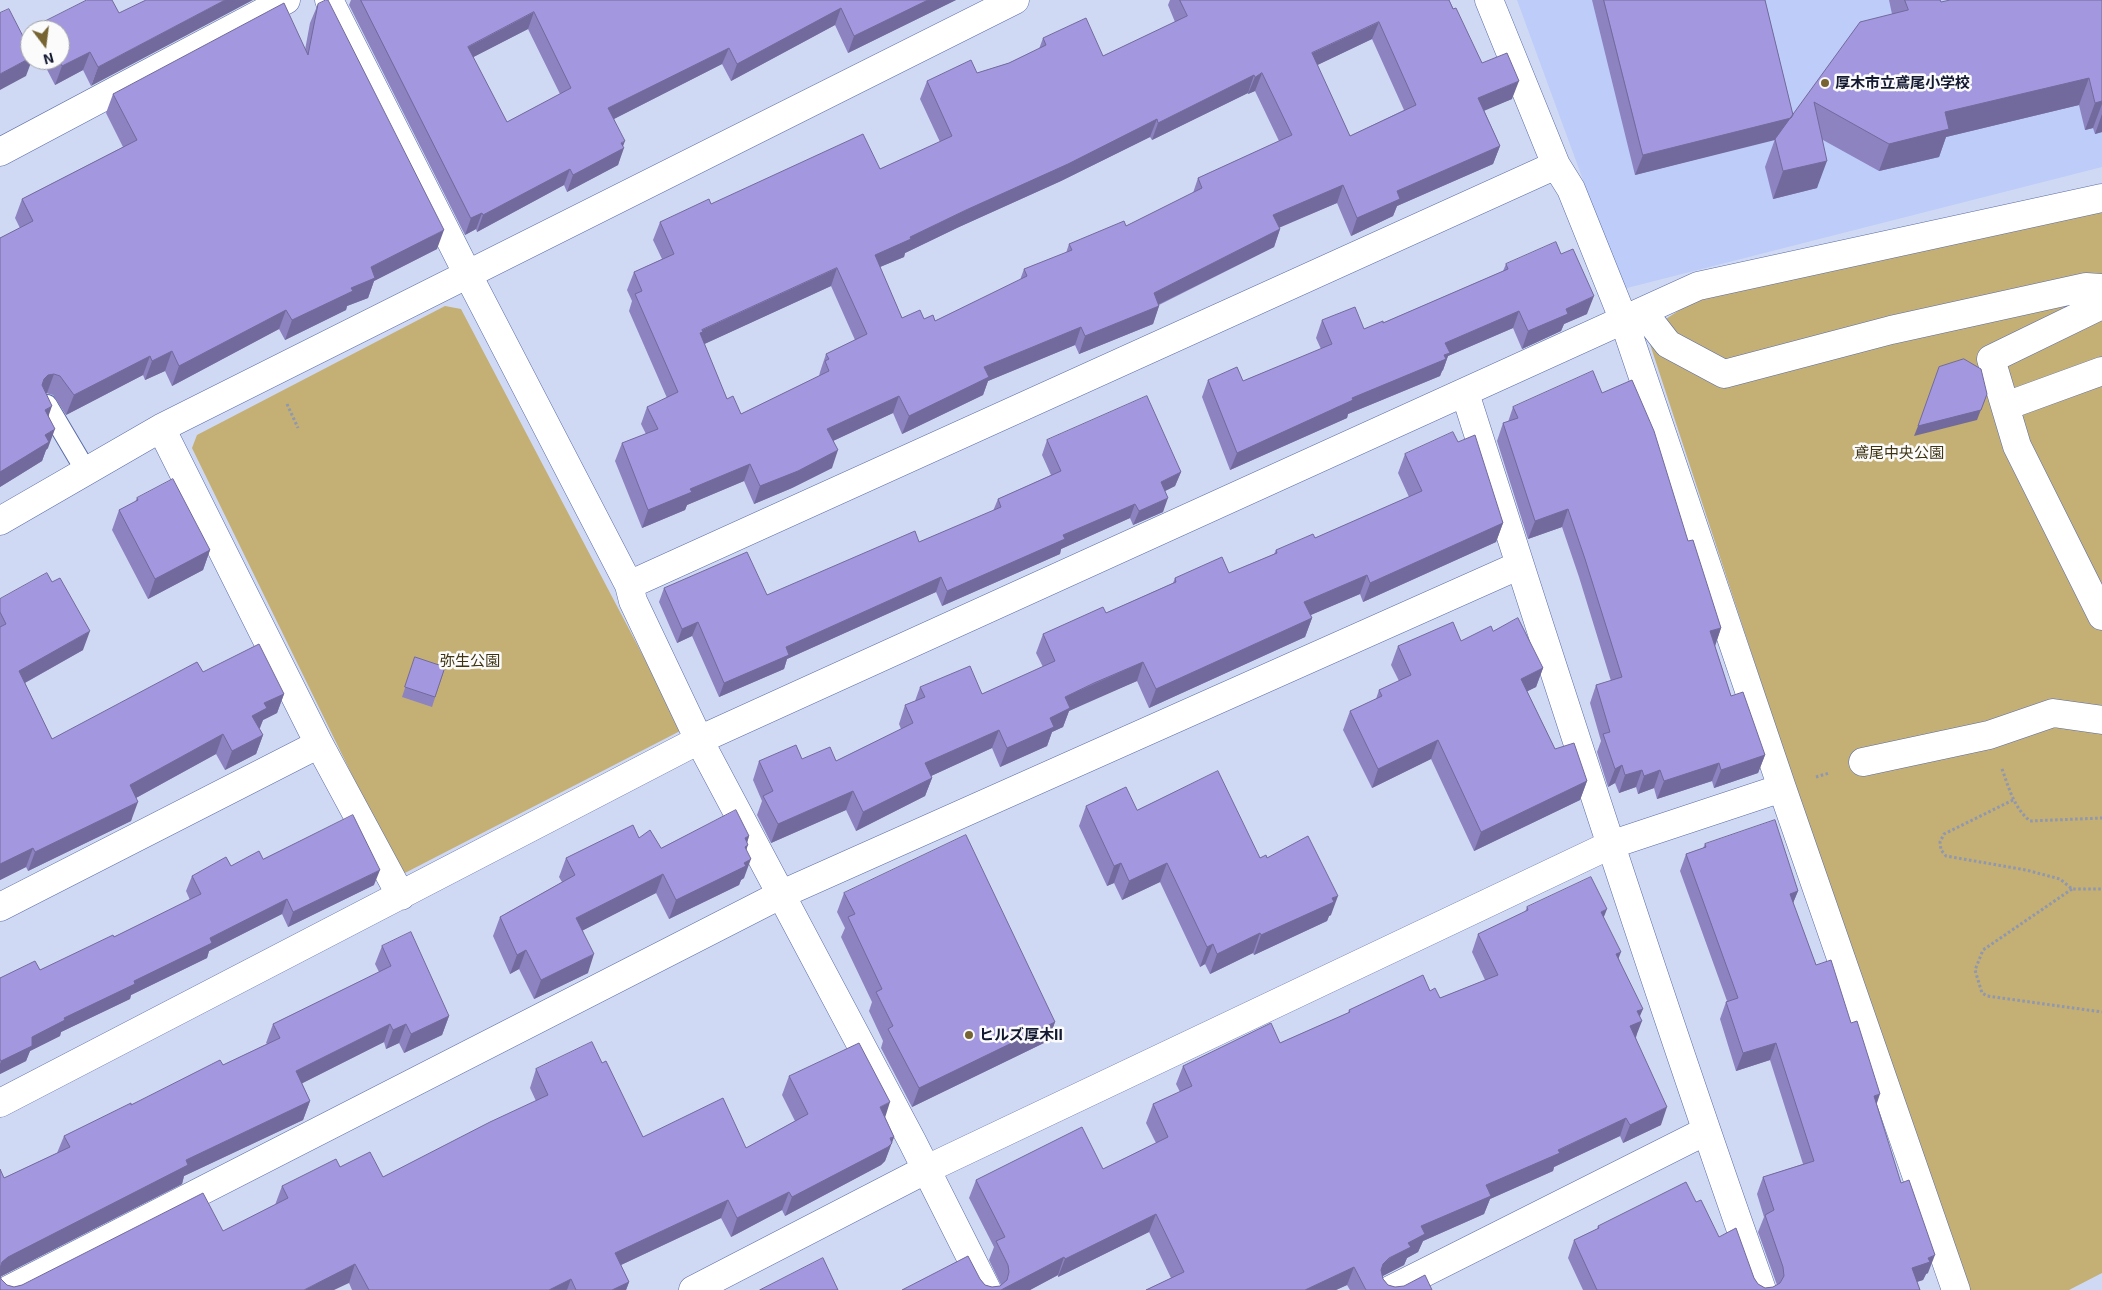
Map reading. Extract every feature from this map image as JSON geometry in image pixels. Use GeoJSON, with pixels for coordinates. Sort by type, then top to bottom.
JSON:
{"type":"FeatureCollection","features":[{"type":"Feature","properties":{"kind":"street"},"geometry":{"type":"LineString","coordinates":[[0,152],[286,0]]}},
{"type":"Feature","properties":{"kind":"street"},"geometry":{"type":"LineString","coordinates":[[329,0],[629,585],[633,601],[699,740],[927,1169],[987,1290]]}},
{"type":"Feature","properties":{"kind":"street"},"geometry":{"type":"LineString","coordinates":[[0,521],[161,428],[1015,0]]}},
{"type":"Feature","properties":{"kind":"street"},"geometry":{"type":"LineString","coordinates":[[1489,0],[1556,165],[1571,189],[1633,317],[1782,788],[1956,1290]]}},
{"type":"Feature","properties":{"kind":"street"},"geometry":{"type":"LineString","coordinates":[[629,585],[1556,165]]}},
{"type":"Feature","properties":{"kind":"street"},"geometry":{"type":"LineString","coordinates":[[0,1103],[699,740],[1698,286],[2102,198]]}},
{"type":"Feature","properties":{"kind":"street"},"geometry":{"type":"LineString","coordinates":[[1633,317],[1668,344],[1724,374],[1891,330],[2086,287],[2102,288]]}},
{"type":"Feature","properties":{"kind":"street"},"geometry":{"type":"LineString","coordinates":[[2102,305],[1991,359],[2017,446],[2102,616]]}},
{"type":"Feature","properties":{"kind":"street"},"geometry":{"type":"LineString","coordinates":[[2006,406],[2102,372]]}},
{"type":"Feature","properties":{"kind":"street"},"geometry":{"type":"LineString","coordinates":[[1465,393],[1610,845],[1706,1131],[1762,1290]]}},
{"type":"Feature","properties":{"kind":"street"},"geometry":{"type":"LineString","coordinates":[[161,428],[319,744],[400,896]]}},
{"type":"Feature","properties":{"kind":"street"},"geometry":{"type":"LineString","coordinates":[[8,1290],[782,894],[1520,565]]}},
{"type":"Feature","properties":{"kind":"street"},"geometry":{"type":"LineString","coordinates":[[1863,762],[1989,735],[2053,713],[2102,720]]}},
{"type":"Feature","properties":{"kind":"street"},"geometry":{"type":"LineString","coordinates":[[0,907],[319,744]]}},
{"type":"Feature","properties":{"kind":"street"},"geometry":{"type":"LineString","coordinates":[[693,1290],[927,1169],[1610,845],[1782,788]]}},
{"type":"Feature","properties":{"kind":"street"},"geometry":{"type":"LineString","coordinates":[[1390,1290],[1706,1131]]}},
{"type":"Feature","properties":{"kind":"lane"},"geometry":{"type":"LineString","coordinates":[[47,405],[86,471]]}},
{"type":"Feature","properties":{"kind":"path"},"geometry":{"type":"LineString","coordinates":[[282,396],[298,428]]}},
{"type":"Feature","properties":{"kind":"path"},"geometry":{"type":"LineString","coordinates":[[1989,735],[2013,800],[2022,814],[2030,820],[2102,818]]}},
{"type":"Feature","properties":{"kind":"path"},"geometry":{"type":"LineString","coordinates":[[1782,788],[1863,762]]}},
{"type":"Feature","properties":{"kind":"path"},"geometry":{"type":"LineString","coordinates":[[2013,800],[1944,834],[1940,842],[1941,850],[1946,856],[2026,870],[2060,879],[2072,889]]}},
{"type":"Feature","properties":{"kind":"path"},"geometry":{"type":"LineString","coordinates":[[2102,889],[2072,889],[1983,950],[1975,970],[1978,986],[1982,993],[1987,996],[2102,1012]]}},
{"type":"Feature","properties":{"kind":"shaded area","name":"厚木市立鳶尾小学校"},"geometry":{"type":"Polygon","coordinates":[[[1517,0],[2102,0],[2102,167],[1623,289],[1517,0]]]}},
{"type":"Feature","properties":{"kind":"green space","name":"鳶尾中央公園"},"geometry":{"type":"Polygon","coordinates":[[[2102,192],[2102,1273],[2069,1290],[1968,1290],[1786,758],[1646,332],[1707,292],[2102,192]]]}},
{"type":"Feature","properties":{"kind":"green space","name":"弥生公園"},"geometry":{"type":"Polygon","coordinates":[[[445,306],[461,309],[682,730],[401,875],[192,448],[197,435],[445,306]]]}},
{"type":"Feature","properties":{"kind":"building"},"geometry":{"type":"Polygon","coordinates":[[[87,0],[112,0],[119,13],[146,0],[225,0],[98,67],[90,52],[70,62],[70,20],[48,20],[87,0]]]}},
{"type":"Feature","properties":{"kind":"building"},"geometry":{"type":"Polygon","coordinates":[[[328,0],[444,230],[371,267],[375,278],[351,288],[353,291],[292,320],[286,310],[179,366],[172,351],[152,361],[150,356],[74,395],[60,376],[48,375],[42,385],[52,406],[45,410],[55,429],[45,435],[49,442],[0,472],[0,238],[33,221],[22,199],[137,140],[113,94],[284,3],[308,55],[318,4],[328,0]]]}},
{"type":"Feature","properties":{"kind":"building"},"geometry":{"type":"Polygon","coordinates":[[[361,0],[928,0],[854,36],[841,8],[737,64],[729,48],[608,108],[625,141],[621,143],[624,148],[573,175],[570,169],[483,215],[482,213],[471,218],[361,0]],[[534,12],[468,47],[507,122],[571,88],[534,12]]]}},
{"type":"Feature","properties":{"kind":"building"},"geometry":{"type":"Polygon","coordinates":[[[1180,0],[1449,0],[1453,9],[1456,8],[1482,63],[1507,53],[1519,81],[1478,98],[1500,146],[1397,191],[1400,199],[1357,218],[1343,185],[1273,215],[1280,229],[1154,293],[1159,306],[1085,336],[1081,327],[984,367],[989,377],[909,416],[899,396],[827,429],[838,450],[798,471],[760,486],[750,464],[690,489],[692,492],[648,510],[622,443],[658,429],[647,407],[678,392],[635,294],[642,291],[634,272],[674,254],[660,222],[709,199],[711,204],[863,134],[880,169],[952,136],[927,81],[971,60],[977,73],[1009,63],[1046,45],[1043,38],[1086,18],[1103,56],[1187,16],[1180,0]],[[1379,22],[1312,53],[1350,136],[1416,105],[1379,22]],[[1262,73],[1255,77],[1254,75],[1158,123],[1157,119],[1068,164],[966,210],[910,237],[911,239],[875,255],[902,318],[920,310],[924,319],[933,315],[935,321],[1027,276],[1024,269],[1072,250],[1069,244],[1124,221],[1126,226],[1202,188],[1198,178],[1292,135],[1262,73]],[[837,268],[702,330],[703,332],[700,333],[727,399],[733,396],[741,414],[829,371],[825,361],[829,359],[826,354],[867,334],[837,268]]]}},
{"type":"Feature","properties":{"kind":"building"},"geometry":{"type":"Polygon","coordinates":[[[1604,0],[1765,0],[1793,115],[1791,118],[1643,155],[1604,0]]]}},
{"type":"Feature","properties":{"kind":"building"},"geometry":{"type":"Polygon","coordinates":[[[1905,0],[1940,0],[1941,2],[1950,0],[2102,0],[2102,101],[2095,103],[2089,78],[1945,112],[1949,129],[1889,144],[1814,102],[1827,161],[1783,171],[1775,139],[1860,22],[1908,10],[1905,0]]]}},
{"type":"Feature","properties":{"kind":"building"},"geometry":{"type":"Polygon","coordinates":[[[9,9],[20,30],[20,63],[0,74],[0,13],[9,9]]]}},
{"type":"Feature","properties":{"kind":"building"},"geometry":{"type":"Polygon","coordinates":[[[1556,242],[1561,254],[1573,249],[1594,296],[1566,309],[1568,314],[1528,331],[1519,311],[1445,343],[1450,353],[1444,355],[1446,359],[1352,398],[1353,400],[1237,453],[1208,380],[1237,367],[1243,381],[1332,344],[1322,320],[1355,307],[1364,329],[1383,321],[1383,323],[1508,269],[1506,264],[1556,242]]]}},
{"type":"Feature","properties":{"kind":"building"},"geometry":{"type":"Polygon","coordinates":[[[1964,359],[1981,369],[1987,394],[1981,410],[1918,426],[1939,367],[1964,359]]]}},
{"type":"Feature","properties":{"kind":"building"},"geometry":{"type":"Polygon","coordinates":[[[1593,371],[1602,393],[1632,380],[1654,431],[1688,541],[1693,540],[1721,628],[1710,631],[1731,696],[1743,692],[1765,755],[1721,770],[1719,763],[1664,781],[1660,770],[1644,776],[1642,770],[1625,775],[1622,765],[1615,769],[1603,734],[1610,732],[1596,685],[1622,677],[1585,559],[1568,509],[1535,521],[1503,423],[1518,418],[1513,407],[1593,371]]]}},
{"type":"Feature","properties":{"kind":"building"},"geometry":{"type":"Polygon","coordinates":[[[1147,396],[1181,472],[1161,482],[1168,498],[1139,511],[1135,504],[1063,535],[1065,539],[947,591],[941,577],[786,647],[789,655],[724,683],[698,622],[682,629],[664,588],[747,552],[767,595],[915,531],[919,542],[1001,507],[998,499],[1061,471],[1047,440],[1147,396]]]}},
{"type":"Feature","properties":{"kind":"building"},"geometry":{"type":"Polygon","coordinates":[[[1453,432],[1458,442],[1475,435],[1503,523],[1370,583],[1367,575],[1304,602],[1312,618],[1156,689],[1143,662],[1094,683],[1065,697],[1070,708],[1050,718],[1054,727],[1007,748],[999,730],[925,763],[932,778],[863,812],[853,791],[778,824],[763,796],[773,791],[759,761],[796,745],[802,759],[830,747],[836,761],[913,723],[905,705],[925,697],[920,687],[970,666],[982,694],[1055,661],[1043,634],[1103,607],[1106,613],[1176,582],[1175,578],[1222,557],[1229,573],[1277,553],[1276,550],[1313,534],[1315,538],[1422,491],[1405,454],[1453,432]]]}},
{"type":"Feature","properties":{"kind":"building"},"geometry":{"type":"Polygon","coordinates":[[[173,479],[210,550],[155,579],[119,510],[173,479]]]}},
{"type":"Feature","properties":{"kind":"building"},"geometry":{"type":"Polygon","coordinates":[[[47,573],[52,582],[60,578],[90,631],[19,671],[52,739],[197,662],[203,672],[259,644],[284,694],[264,703],[267,708],[252,716],[263,735],[232,751],[223,734],[130,785],[138,802],[35,852],[33,848],[0,864],[0,627],[6,624],[0,612],[0,599],[47,573]]]}},
{"type":"Feature","properties":{"kind":"building"},"geometry":{"type":"Polygon","coordinates":[[[1518,618],[1543,668],[1521,679],[1555,749],[1574,743],[1587,781],[1481,832],[1438,740],[1378,769],[1350,711],[1382,696],[1379,690],[1411,675],[1398,646],[1453,622],[1461,641],[1491,626],[1493,631],[1518,618]]]}},
{"type":"Feature","properties":{"kind":"building"},"geometry":{"type":"Polygon","coordinates":[[[415,657],[445,667],[435,697],[405,687],[415,657]]]}},
{"type":"Feature","properties":{"kind":"building"},"geometry":{"type":"Polygon","coordinates":[[[1218,771],[1260,858],[1266,855],[1267,858],[1308,836],[1338,896],[1332,898],[1334,902],[1261,935],[1260,933],[1217,954],[1213,944],[1207,947],[1167,863],[1129,881],[1121,863],[1114,866],[1086,806],[1126,787],[1137,810],[1218,771]]]}},
{"type":"Feature","properties":{"kind":"building"},"geometry":{"type":"Polygon","coordinates":[[[736,810],[749,836],[745,838],[748,845],[745,847],[751,859],[744,863],[746,866],[676,900],[663,874],[576,918],[594,954],[541,980],[526,950],[517,955],[500,917],[575,875],[566,858],[633,825],[639,838],[650,830],[661,848],[736,810]]]}},
{"type":"Feature","properties":{"kind":"building"},"geometry":{"type":"Polygon","coordinates":[[[353,815],[380,870],[293,912],[287,899],[210,938],[212,943],[134,981],[135,984],[64,1018],[65,1020],[32,1037],[32,1046],[1,1061],[0,978],[35,961],[40,970],[113,935],[114,937],[201,894],[192,876],[226,857],[231,866],[259,851],[263,859],[353,815]]]}},
{"type":"Feature","properties":{"kind":"building"},"geometry":{"type":"Polygon","coordinates":[[[1775,820],[1798,891],[1790,894],[1816,965],[1831,960],[1851,1023],[1857,1021],[1880,1094],[1874,1096],[1901,1183],[1909,1180],[1935,1255],[1928,1258],[1930,1262],[1912,1268],[1920,1290],[1597,1290],[1574,1240],[1686,1182],[1696,1202],[1701,1200],[1719,1237],[1736,1228],[1754,1278],[1758,1284],[1765,1288],[1773,1287],[1780,1283],[1784,1276],[1783,1267],[1765,1215],[1774,1210],[1763,1177],[1814,1161],[1776,1043],[1743,1053],[1726,1002],[1738,998],[1686,854],[1706,847],[1705,844],[1775,820]]]}},
{"type":"Feature","properties":{"kind":"building"},"geometry":{"type":"Polygon","coordinates":[[[966,835],[1055,1022],[919,1088],[888,1029],[893,1026],[876,992],[882,989],[848,917],[855,914],[844,893],[966,835]]]}},
{"type":"Feature","properties":{"kind":"building"},"geometry":{"type":"Polygon","coordinates":[[[1591,877],[1607,909],[1601,912],[1621,952],[1616,954],[1643,1009],[1637,1011],[1642,1021],[1630,1026],[1667,1107],[1630,1125],[1626,1118],[1558,1150],[1560,1153],[1486,1185],[1491,1196],[1421,1226],[1425,1234],[1408,1243],[1411,1247],[1389,1258],[1383,1264],[1381,1270],[1383,1279],[1388,1285],[1395,1287],[1404,1286],[1425,1275],[1432,1290],[1366,1290],[1354,1267],[1305,1290],[1146,1290],[1184,1272],[1156,1214],[1065,1259],[1064,1257],[1001,1290],[902,1290],[968,1256],[985,1285],[992,1287],[1000,1286],[1007,1280],[1008,1265],[996,1241],[1005,1237],[976,1180],[1082,1127],[1103,1169],[1168,1137],[1153,1104],[1192,1086],[1183,1066],[1271,1023],[1280,1043],[1350,1012],[1349,1010],[1423,975],[1430,991],[1435,988],[1440,998],[1498,975],[1478,934],[1528,910],[1527,907],[1591,877]]]}},
{"type":"Feature","properties":{"kind":"building"},"geometry":{"type":"Polygon","coordinates":[[[411,932],[449,1016],[411,1034],[406,1024],[393,1030],[390,1024],[296,1071],[310,1101],[186,1160],[188,1165],[8,1257],[2,1262],[0,1268],[0,1169],[4,1178],[70,1147],[64,1136],[220,1060],[223,1065],[280,1038],[273,1024],[391,966],[382,946],[411,932]]]}},
{"type":"Feature","properties":{"kind":"building"},"geometry":{"type":"Polygon","coordinates":[[[592,1042],[602,1063],[606,1061],[643,1137],[723,1098],[746,1148],[808,1114],[789,1076],[859,1043],[890,1102],[880,1107],[894,1137],[890,1138],[892,1143],[888,1147],[792,1197],[789,1192],[737,1218],[728,1200],[615,1253],[629,1282],[612,1290],[576,1290],[571,1279],[549,1290],[369,1290],[355,1264],[304,1290],[0,1290],[0,1273],[1,1279],[7,1285],[14,1287],[22,1285],[203,1193],[223,1231],[288,1198],[282,1186],[336,1159],[340,1167],[370,1152],[383,1177],[490,1122],[548,1095],[536,1069],[592,1042]]]}},
{"type":"Feature","properties":{"kind":"building"},"geometry":{"type":"Polygon","coordinates":[[[823,1258],[838,1290],[760,1290],[823,1258]]]}},
{"type":"Feature","properties":{"kind":"place","name":"厚木市立鳶尾小学校"},"geometry":{"type":"Point","coordinates":[1825,83]}},
{"type":"Feature","properties":{"kind":"place","name":"ヒルズ厚木II"},"geometry":{"type":"Point","coordinates":[969,1035]}}]}
